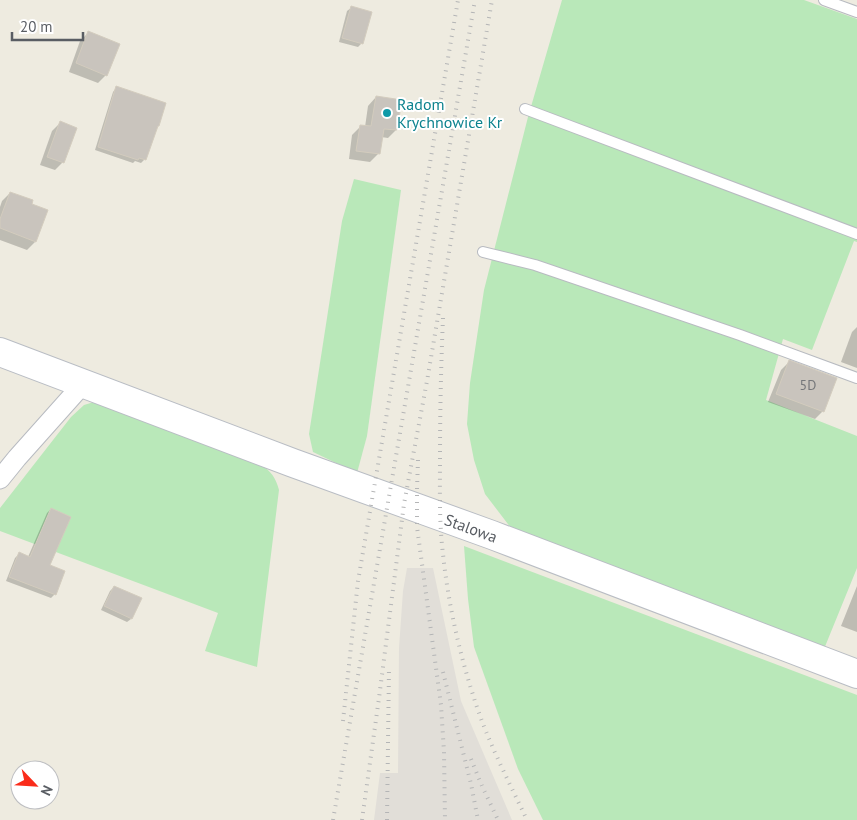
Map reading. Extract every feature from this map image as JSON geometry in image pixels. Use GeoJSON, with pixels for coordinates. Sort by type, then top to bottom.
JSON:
{"type":"FeatureCollection","features":[{"type":"Feature","properties":{"kind":"street","name":"Stalowa"},"geometry":{"type":"LineString","coordinates":[[0,352],[293,463],[492,535],[857,674]]}},
{"type":"Feature","properties":{"kind":"street"},"geometry":{"type":"LineString","coordinates":[[0,479],[83,384]]}},
{"type":"Feature","properties":{"kind":"lane"},"geometry":{"type":"LineString","coordinates":[[824,0],[857,12]]}},
{"type":"Feature","properties":{"kind":"lane"},"geometry":{"type":"LineString","coordinates":[[525,109],[857,234]]}},
{"type":"Feature","properties":{"kind":"lane"},"geometry":{"type":"LineString","coordinates":[[483,252],[535,265],[740,335],[857,378]]}},
{"type":"Feature","properties":{"kind":"shaded area"},"geometry":{"type":"Polygon","coordinates":[[[407,568],[433,568],[461,701],[512,820],[374,820],[380,773],[398,773],[399,648],[403,591],[407,568]]]}},
{"type":"Feature","properties":{"kind":"green space"},"geometry":{"type":"Polygon","coordinates":[[[562,0],[804,0],[857,19],[857,242],[854,241],[812,350],[783,339],[766,400],[857,436],[857,568],[824,649],[514,532],[485,494],[474,460],[467,424],[470,383],[484,290],[528,117],[562,0]]]}},
{"type":"Feature","properties":{"kind":"green space"},"geometry":{"type":"Polygon","coordinates":[[[354,179],[401,190],[367,436],[357,473],[313,452],[309,434],[342,221],[354,179]]]}},
{"type":"Feature","properties":{"kind":"green space"},"geometry":{"type":"Polygon","coordinates":[[[94,402],[261,465],[275,478],[279,490],[257,667],[205,651],[218,613],[0,531],[0,508],[71,417],[84,405],[94,402]]]}},
{"type":"Feature","properties":{"kind":"green space"},"geometry":{"type":"Polygon","coordinates":[[[464,546],[857,695],[857,820],[543,820],[518,769],[474,647],[464,546]]]}},
{"type":"Feature","properties":{"kind":"building"},"geometry":{"type":"Polygon","coordinates":[[[351,6],[372,12],[363,44],[342,38],[351,6]]]}},
{"type":"Feature","properties":{"kind":"building"},"geometry":{"type":"Polygon","coordinates":[[[88,31],[120,44],[107,76],[76,63],[88,31]]]}},
{"type":"Feature","properties":{"kind":"building"},"geometry":{"type":"Polygon","coordinates":[[[116,86],[166,103],[146,160],[139,158],[138,160],[98,147],[116,86]]]}},
{"type":"Feature","properties":{"kind":"building","name":"Radom Krychnowice Kr"},"geometry":{"type":"Polygon","coordinates":[[[376,96],[402,100],[397,130],[384,129],[380,154],[356,151],[360,125],[371,126],[376,96]]]}},
{"type":"Feature","properties":{"kind":"building"},"geometry":{"type":"Polygon","coordinates":[[[60,121],[77,128],[64,163],[47,157],[60,121]]]}},
{"type":"Feature","properties":{"kind":"building"},"geometry":{"type":"Polygon","coordinates":[[[10,192],[33,200],[32,204],[48,210],[36,242],[0,228],[0,219],[10,192]]]}},
{"type":"Feature","properties":{"kind":"building"},"geometry":{"type":"Polygon","coordinates":[[[789,360],[837,378],[824,412],[776,394],[789,360]]]}},
{"type":"Feature","properties":{"kind":"building"},"geometry":{"type":"Polygon","coordinates":[[[51,508],[71,517],[50,565],[65,571],[56,595],[9,577],[19,552],[30,557],[51,508]]]}},
{"type":"Feature","properties":{"kind":"building"},"geometry":{"type":"Polygon","coordinates":[[[114,586],[142,598],[132,619],[104,606],[114,586]]]}},
{"type":"Feature","properties":{"kind":"railway"},"geometry":{"type":"LineString","coordinates":[[343,721],[358,581],[458,0]]}},
{"type":"Feature","properties":{"kind":"railway"},"geometry":{"type":"LineString","coordinates":[[333,820],[475,0]]}},
{"type":"Feature","properties":{"kind":"railway"},"geometry":{"type":"LineString","coordinates":[[362,820],[404,504],[427,381],[492,0]]}},
{"type":"Feature","properties":{"kind":"railway"},"geometry":{"type":"LineString","coordinates":[[443,318],[440,406],[440,506],[445,572],[451,609],[459,645],[479,714],[498,760],[527,820]]}},
{"type":"Feature","properties":{"kind":"railway"},"geometry":{"type":"LineString","coordinates":[[418,460],[417,527],[441,705],[445,820]]}},
{"type":"Feature","properties":{"kind":"railway"},"geometry":{"type":"LineString","coordinates":[[387,820],[389,667]]}},
{"type":"Feature","properties":{"kind":"railway"},"geometry":{"type":"LineString","coordinates":[[443,672],[478,820]]}},
{"type":"Feature","properties":{"kind":"railway"},"geometry":{"type":"LineString","coordinates":[[471,759],[498,820]]}},
{"type":"Feature","properties":{"kind":"place","name":"Radom Krychnowice Kr"},"geometry":{"type":"Point","coordinates":[387,113]}}]}
